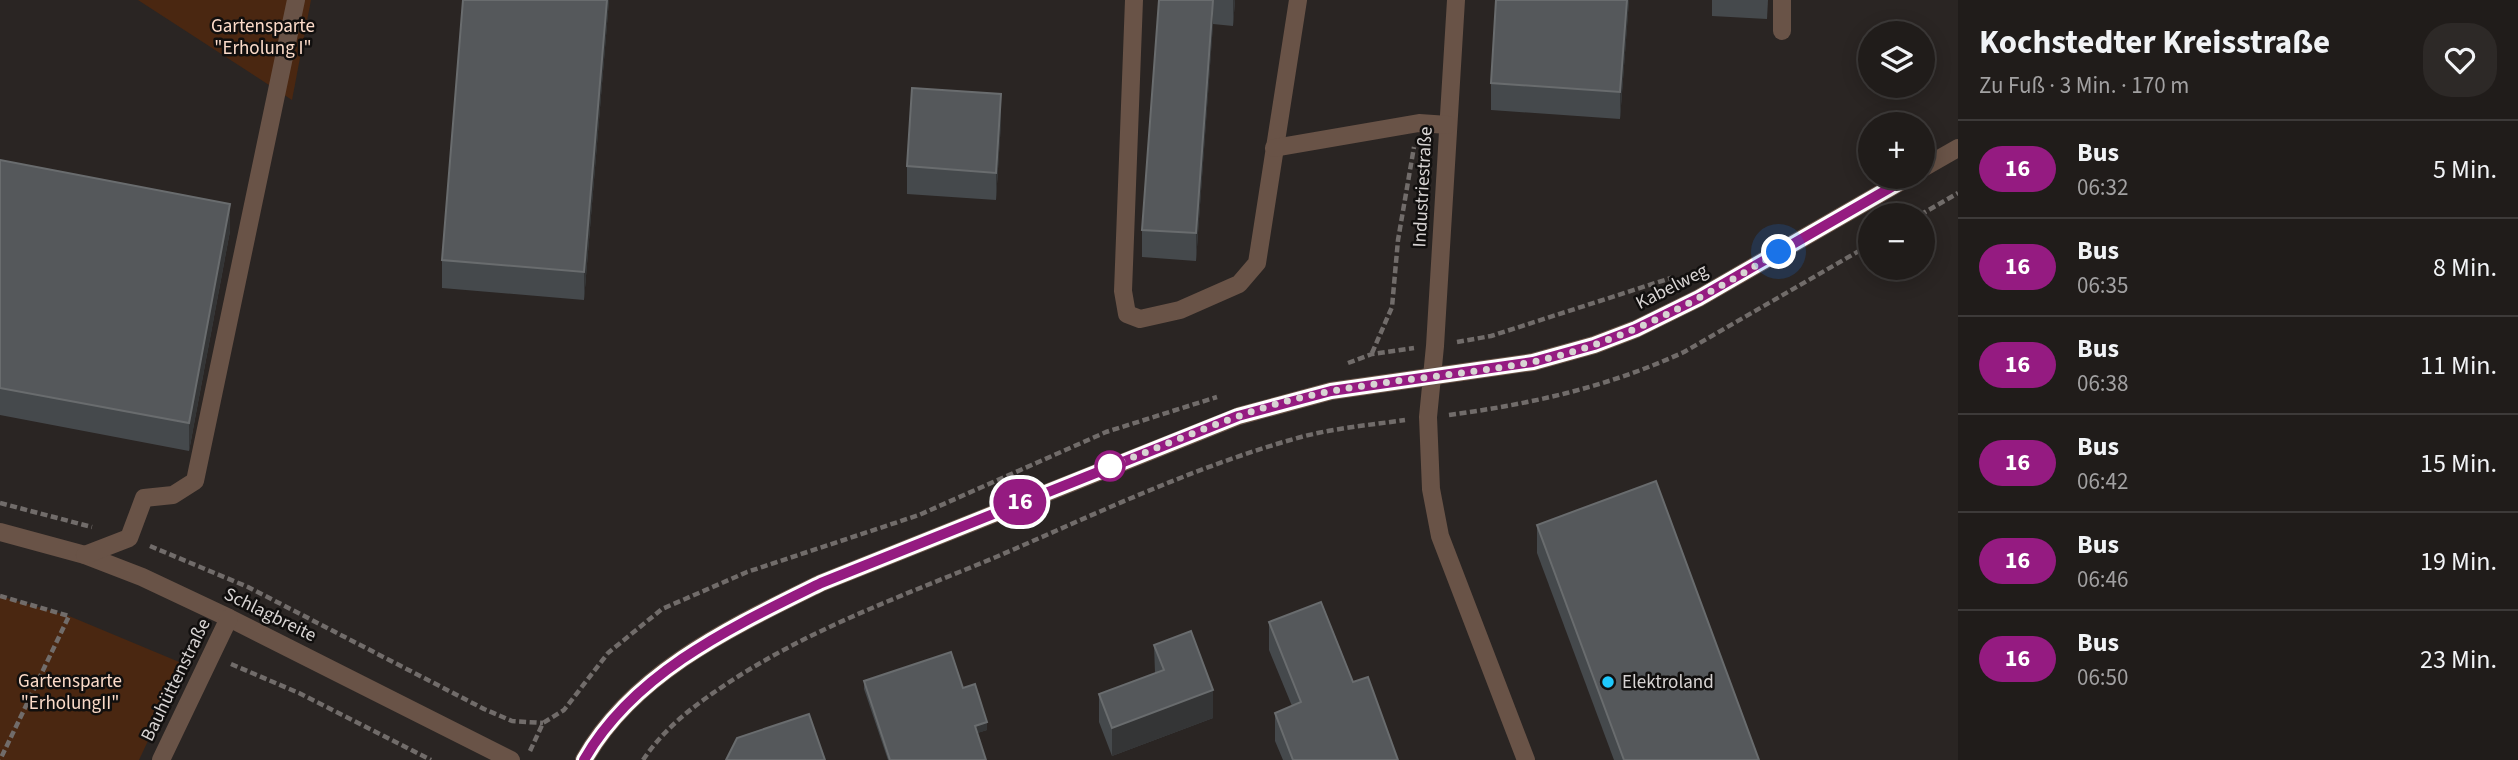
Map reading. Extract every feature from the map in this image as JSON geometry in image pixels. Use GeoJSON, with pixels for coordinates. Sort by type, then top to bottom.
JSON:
{"type":"FeatureCollection","features":[{"type":"Feature","properties":{"kind":"street"},"geometry":{"type":"LineString","coordinates":[[85,555],[129,538],[144,498],[173,495],[195,481],[296,0]]}},
{"type":"Feature","properties":{"kind":"street"},"geometry":{"type":"LineString","coordinates":[[1134,0],[1123,291],[1127,314],[1140,319],[1180,310],[1239,284],[1257,263],[1298,0]]}},
{"type":"Feature","properties":{"kind":"street","name":"Industriestraße"},"geometry":{"type":"LineString","coordinates":[[1456,0],[1431,377],[1430,489],[1440,537],[1526,760]]}},
{"type":"Feature","properties":{"kind":"street"},"geometry":{"type":"LineString","coordinates":[[1782,0],[1782,31]]}},
{"type":"Feature","properties":{"kind":"street"},"geometry":{"type":"LineString","coordinates":[[1274,148],[1419,123],[1448,125]]}},
{"type":"Feature","properties":{"kind":"street"},"geometry":{"type":"LineString","coordinates":[[1935,161],[1958,148]]}},
{"type":"Feature","properties":{"kind":"street","name":"Kabelweg"},"geometry":{"type":"LineString","coordinates":[[584,760],[593,744],[624,708],[670,668],[763,611],[821,583],[1238,416],[1331,391],[1533,362],[1594,345],[1636,329],[1723,285],[1888,189]]}},
{"type":"Feature","properties":{"kind":"street","name":"Schlagbreite"},"geometry":{"type":"LineString","coordinates":[[0,531],[85,555],[142,578],[229,618],[511,760]]}},
{"type":"Feature","properties":{"kind":"street","name":"Bauhüttenstraße"},"geometry":{"type":"LineString","coordinates":[[161,760],[229,618]]}},
{"type":"Feature","properties":{"kind":"path"},"geometry":{"type":"LineString","coordinates":[[1372,354],[1392,307],[1398,240],[1419,123]]}},
{"type":"Feature","properties":{"kind":"path"},"geometry":{"type":"LineString","coordinates":[[1935,206],[1958,193]]}},
{"type":"Feature","properties":{"kind":"path"},"geometry":{"type":"LineString","coordinates":[[643,760],[671,725],[704,699],[786,646],[1162,485],[1312,435],[1555,398],[1651,367],[1684,352],[1858,252]]}},
{"type":"Feature","properties":{"kind":"path"},"geometry":{"type":"LineString","coordinates":[[0,503],[129,538],[248,587],[484,709],[512,721],[543,723],[526,760]]}},
{"type":"Feature","properties":{"kind":"path"},"geometry":{"type":"LineString","coordinates":[[0,596],[69,616],[0,760]]}},
{"type":"Feature","properties":{"kind":"path"},"geometry":{"type":"LineString","coordinates":[[211,655],[299,693],[431,760]]}},
{"type":"Feature","properties":{"kind":"green space","name":"Gartensparte \"Erholung I\""},"geometry":{"type":"Polygon","coordinates":[[[138,0],[311,0],[292,100],[138,0]]]}},
{"type":"Feature","properties":{"kind":"green space","name":"Gartensparte \"ErholungII\""},"geometry":{"type":"Polygon","coordinates":[[[0,596],[69,616],[184,664],[139,760],[0,760],[0,596]]]}},
{"type":"Feature","properties":{"kind":"building"},"geometry":{"type":"Polygon","coordinates":[[[463,0],[607,0],[584,272],[442,260],[463,0]]]}},
{"type":"Feature","properties":{"kind":"building"},"geometry":{"type":"Polygon","coordinates":[[[1159,0],[1213,0],[1196,233],[1142,230],[1159,0]]]}},
{"type":"Feature","properties":{"kind":"building"},"geometry":{"type":"Polygon","coordinates":[[[1496,0],[1627,0],[1620,92],[1491,83],[1496,0]]]}},
{"type":"Feature","properties":{"kind":"building"},"geometry":{"type":"Polygon","coordinates":[[[912,88],[1001,94],[996,173],[907,166],[912,88]]]}},
{"type":"Feature","properties":{"kind":"building"},"geometry":{"type":"Polygon","coordinates":[[[0,160],[230,204],[189,423],[0,388],[0,160]]]}},
{"type":"Feature","properties":{"kind":"building"},"geometry":{"type":"Polygon","coordinates":[[[1656,481],[1759,760],[1624,760],[1537,525],[1656,481]]]}},
{"type":"Feature","properties":{"kind":"building"},"geometry":{"type":"Polygon","coordinates":[[[1321,602],[1353,682],[1368,677],[1398,760],[1293,760],[1275,713],[1301,702],[1269,622],[1321,602]]]}},
{"type":"Feature","properties":{"kind":"building"},"geometry":{"type":"Polygon","coordinates":[[[1191,631],[1213,690],[1112,728],[1099,694],[1164,670],[1154,645],[1191,631]]]}},
{"type":"Feature","properties":{"kind":"building"},"geometry":{"type":"Polygon","coordinates":[[[951,652],[963,688],[975,684],[987,722],[975,726],[986,760],[890,760],[864,681],[951,652]]]}},
{"type":"Feature","properties":{"kind":"building"},"geometry":{"type":"Polygon","coordinates":[[[809,714],[825,760],[726,760],[737,738],[809,714]]]}},
{"type":"Feature","properties":{"kind":"bus line","name":"16"},"geometry":{"type":"LineString","coordinates":[[584,760],[593,744],[624,708],[670,668],[763,611],[821,583],[1238,416],[1331,391],[1533,362],[1594,345],[1636,329],[1699,298],[1888,189]]}},
{"type":"Feature","properties":{"kind":"place","name":"Elektroland"},"geometry":{"type":"Point","coordinates":[1608,682]}},
{"type":"Feature","properties":{"kind":"route"},"geometry":{"type":"LineString","coordinates":[[1110,466],[1238,416],[1293,400],[1331,391],[1533,362],[1594,345],[1636,329],[1699,298],[1779,252]]}}]}
